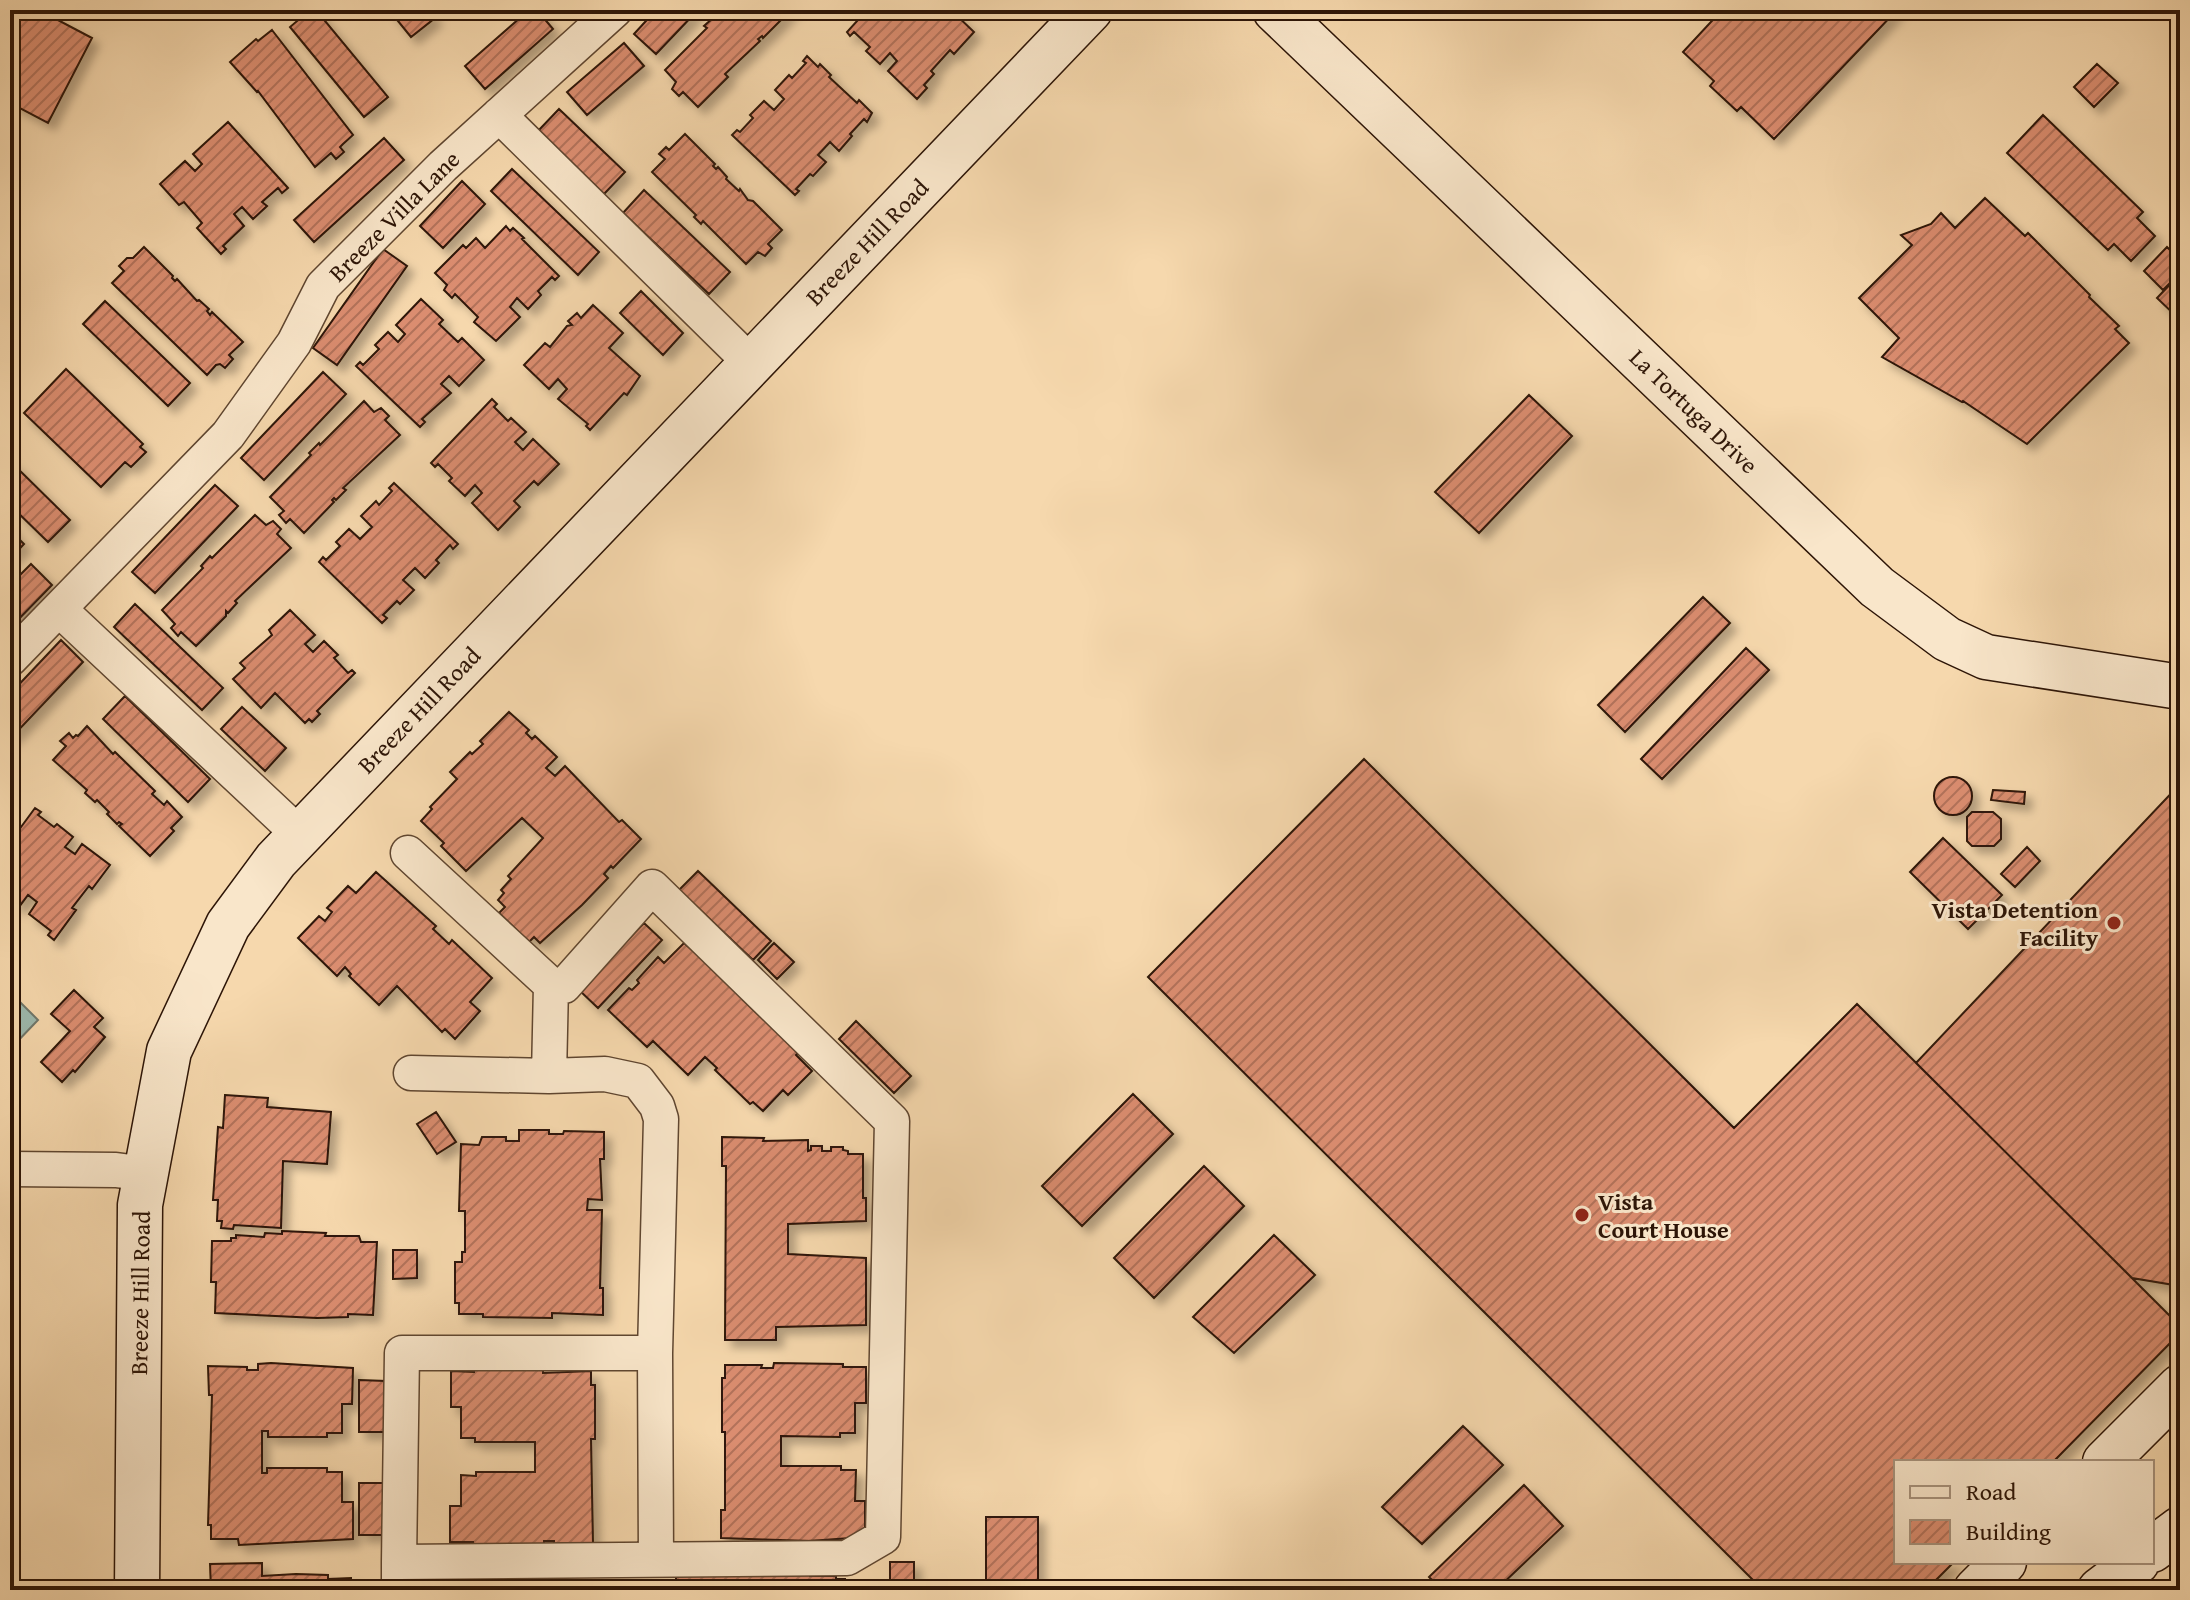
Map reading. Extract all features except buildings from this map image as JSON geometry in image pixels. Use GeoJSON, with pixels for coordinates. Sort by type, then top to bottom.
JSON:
{"type":"FeatureCollection","features":[{"type":"Feature","properties":{"kind":"street","name":"Breeze Villa Lane"},"geometry":{"type":"LineString","coordinates":[[10,659],[228,435],[294,343],[323,286],[443,166],[615,10]]}},
{"type":"Feature","properties":{"kind":"street","name":"Breeze Hill Road"},"geometry":{"type":"LineString","coordinates":[[137,1590],[140,1205],[169,1051],[228,925],[276,860],[1090,10]]}},
{"type":"Feature","properties":{"kind":"street","name":"La Tortuga Drive"},"geometry":{"type":"LineString","coordinates":[[1275,10],[1877,587],[1947,639],[1986,657],[2180,687]]}},
{"type":"Feature","properties":{"kind":"street"},"geometry":{"type":"LineString","coordinates":[[499,115],[751,363]]}},
{"type":"Feature","properties":{"kind":"street"},"geometry":{"type":"LineString","coordinates":[[60,610],[300,835]]}},
{"type":"Feature","properties":{"kind":"street"},"geometry":{"type":"LineString","coordinates":[[408,853],[551,985],[564,986],[652,887],[892,1121],[883,1537],[847,1558],[656,1559],[399,1576],[402,1353],[655,1353]]}},
{"type":"Feature","properties":{"kind":"street"},"geometry":{"type":"LineString","coordinates":[[549,1076],[551,985]]}},
{"type":"Feature","properties":{"kind":"street"},"geometry":{"type":"LineString","coordinates":[[411,1073],[605,1074],[638,1081],[657,1106],[661,1119],[655,1353],[656,1559]]}},
{"type":"Feature","properties":{"kind":"street"},"geometry":{"type":"LineString","coordinates":[[10,1169],[116,1170],[146,1174]]}},
{"type":"Feature","properties":{"kind":"street"},"geometry":{"type":"LineString","coordinates":[[2107,1460],[2180,1387]]}},
{"type":"Feature","properties":{"kind":"street"},"geometry":{"type":"LineString","coordinates":[[2154,1548],[2180,1529]]}},
{"type":"Feature","properties":{"kind":"street"},"geometry":{"type":"LineString","coordinates":[[1976,1590],[2002,1564]]}},
{"type":"Feature","properties":{"kind":"street"},"geometry":{"type":"LineString","coordinates":[[2100,1590],[2134,1564]]}},
{"type":"Feature","properties":{"kind":"water"},"geometry":{"type":"Polygon","coordinates":[[[10,992],[38,1020],[13,1046],[10,1043],[10,992]]]}},
{"type":"Feature","properties":{"kind":"place","name":"Vista Detention Facility"},"geometry":{"type":"Point","coordinates":[2114,923]}},
{"type":"Feature","properties":{"kind":"place","name":"Vista Court House"},"geometry":{"type":"Point","coordinates":[1582,1215]}}]}
